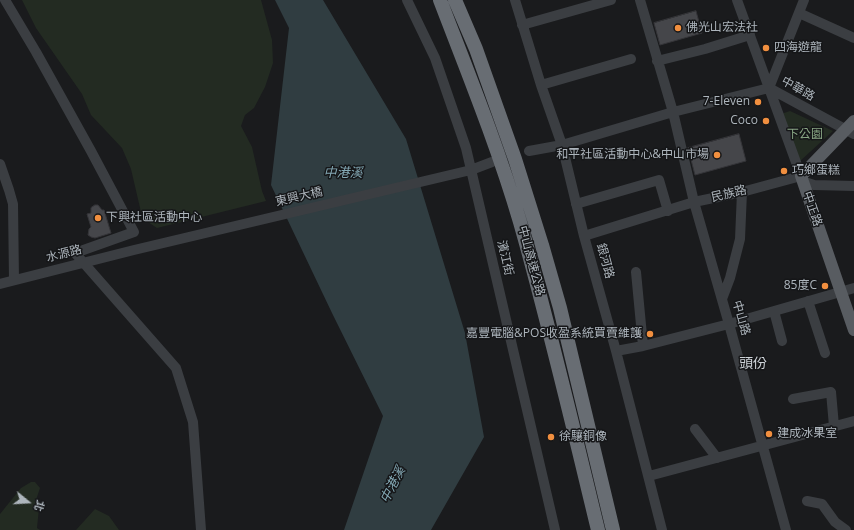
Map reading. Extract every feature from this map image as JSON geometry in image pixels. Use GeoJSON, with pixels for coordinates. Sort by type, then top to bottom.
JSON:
{"type":"FeatureCollection","features":[{"type":"Feature","properties":{"kind":"highway","name":"中山高速公路"},"geometry":{"type":"LineString","coordinates":[[440,0],[479,101],[520,221],[543,306],[598,530]]}},
{"type":"Feature","properties":{"kind":"highway","name":"中山高速公路"},"geometry":{"type":"LineString","coordinates":[[455,0],[476,49],[515,159],[540,238],[560,308],[612,528]]}},
{"type":"Feature","properties":{"kind":"main road"},"geometry":{"type":"LineString","coordinates":[[801,176],[851,129]]}},
{"type":"Feature","properties":{"kind":"main road","name":"中正路"},"geometry":{"type":"LineString","coordinates":[[801,176],[854,330]]}},
{"type":"Feature","properties":{"kind":"street"},"geometry":{"type":"LineString","coordinates":[[5,0],[36,52],[134,232],[75,253],[176,368],[193,422],[201,530]]}},
{"type":"Feature","properties":{"kind":"street","name":"濱江街"},"geometry":{"type":"LineString","coordinates":[[406,0],[435,58],[466,148],[555,530]]}},
{"type":"Feature","properties":{"kind":"street","name":"銀河路"},"geometry":{"type":"LineString","coordinates":[[515,0],[541,85],[562,146],[584,236],[616,351],[662,530]]}},
{"type":"Feature","properties":{"kind":"street"},"geometry":{"type":"LineString","coordinates":[[522,25],[611,0]]}},
{"type":"Feature","properties":{"kind":"street","name":"中山路"},"geometry":{"type":"LineString","coordinates":[[640,0],[673,112],[694,202],[786,530]]}},
{"type":"Feature","properties":{"kind":"street","name":"中華路"},"geometry":{"type":"LineString","coordinates":[[737,0],[769,88],[851,129]]}},
{"type":"Feature","properties":{"kind":"street"},"geometry":{"type":"LineString","coordinates":[[529,151],[562,146],[673,112],[769,88],[804,0]]}},
{"type":"Feature","properties":{"kind":"street"},"geometry":{"type":"LineString","coordinates":[[799,13],[854,38]]}},
{"type":"Feature","properties":{"kind":"street"},"geometry":{"type":"LineString","coordinates":[[657,61],[705,49],[750,35]]}},
{"type":"Feature","properties":{"kind":"street"},"geometry":{"type":"LineString","coordinates":[[541,85],[631,59]]}},
{"type":"Feature","properties":{"kind":"street","name":"中正路"},"geometry":{"type":"LineString","coordinates":[[769,88],[801,176]]}},
{"type":"Feature","properties":{"kind":"street","name":"東興大橋"},"geometry":{"type":"LineString","coordinates":[[134,250],[471,170],[492,162]]}},
{"type":"Feature","properties":{"kind":"street"},"geometry":{"type":"LineString","coordinates":[[0,164],[13,204],[14,280]]}},
{"type":"Feature","properties":{"kind":"street"},"geometry":{"type":"LineString","coordinates":[[801,176],[805,182],[814,186],[854,186]]}},
{"type":"Feature","properties":{"kind":"street","name":"民族路"},"geometry":{"type":"LineString","coordinates":[[584,236],[694,202],[742,192],[801,176]]}},
{"type":"Feature","properties":{"kind":"street"},"geometry":{"type":"LineString","coordinates":[[576,204],[659,180],[668,211]]}},
{"type":"Feature","properties":{"kind":"street"},"geometry":{"type":"LineString","coordinates":[[722,299],[730,278],[740,239],[742,192]]}},
{"type":"Feature","properties":{"kind":"street","name":"水源路"},"geometry":{"type":"LineString","coordinates":[[0,284],[134,250]]}},
{"type":"Feature","properties":{"kind":"street"},"geometry":{"type":"LineString","coordinates":[[636,272],[643,346]]}},
{"type":"Feature","properties":{"kind":"street"},"geometry":{"type":"LineString","coordinates":[[616,351],[643,346],[729,324],[854,288]]}},
{"type":"Feature","properties":{"kind":"street"},"geometry":{"type":"LineString","coordinates":[[808,301],[825,353]]}},
{"type":"Feature","properties":{"kind":"street"},"geometry":{"type":"LineString","coordinates":[[774,311],[782,341]]}},
{"type":"Feature","properties":{"kind":"street"},"geometry":{"type":"LineString","coordinates":[[793,398],[830,392],[834,426]]}},
{"type":"Feature","properties":{"kind":"street"},"geometry":{"type":"LineString","coordinates":[[649,476],[854,421]]}},
{"type":"Feature","properties":{"kind":"street"},"geometry":{"type":"LineString","coordinates":[[695,429],[717,458]]}},
{"type":"Feature","properties":{"kind":"street"},"geometry":{"type":"LineString","coordinates":[[807,502],[822,504],[835,522],[846,530]]}},
{"type":"Feature","properties":{"kind":"green space"},"geometry":{"type":"Polygon","coordinates":[[[22,0],[261,0],[272,40],[273,63],[265,87],[254,108],[245,115],[241,126],[252,147],[262,191],[266,201],[157,228],[148,222],[141,212],[131,169],[122,148],[91,115],[82,94],[36,28],[22,0]]]}},
{"type":"Feature","properties":{"kind":"green space","name":"下公園"},"geometry":{"type":"Polygon","coordinates":[[[790,111],[833,131],[799,162],[781,114],[790,111]]]}},
{"type":"Feature","properties":{"kind":"green space"},"geometry":{"type":"Polygon","coordinates":[[[31,482],[35,482],[40,488],[36,500],[39,508],[37,528],[40,530],[0,530],[0,514],[21,488],[31,482]]]}},
{"type":"Feature","properties":{"kind":"green space"},"geometry":{"type":"Polygon","coordinates":[[[95,509],[109,516],[119,530],[76,530],[95,509]]]}},
{"type":"Feature","properties":{"kind":"water","name":"中港溪"},"geometry":{"type":"Polygon","coordinates":[[[275,0],[323,0],[406,139],[465,333],[484,437],[431,530],[344,530],[383,416],[271,185],[289,28],[275,0]]]}},
{"type":"Feature","properties":{"kind":"building","name":"佛光山宏法社"},"geometry":{"type":"Polygon","coordinates":[[[696,11],[702,33],[660,45],[654,23],[696,11]]]}},
{"type":"Feature","properties":{"kind":"building","name":"和平社區活動中心&中山市場"},"geometry":{"type":"Polygon","coordinates":[[[739,134],[746,161],[695,175],[688,148],[739,134]]]}},
{"type":"Feature","properties":{"kind":"building","name":"下興社區活動中心"},"geometry":{"type":"Polygon","coordinates":[[[98,205],[102,210],[104,210],[111,233],[95,238],[88,235],[91,227],[87,214],[91,213],[91,208],[98,205]]]}},
{"type":"Feature","properties":{"kind":"place","name":"佛光山宏法社"},"geometry":{"type":"Point","coordinates":[678,28]}},
{"type":"Feature","properties":{"kind":"place","name":"四海遊龍"},"geometry":{"type":"Point","coordinates":[766,48]}},
{"type":"Feature","properties":{"kind":"place","name":"7-Eleven"},"geometry":{"type":"Point","coordinates":[758,102]}},
{"type":"Feature","properties":{"kind":"place","name":"Coco"},"geometry":{"type":"Point","coordinates":[766,121]}},
{"type":"Feature","properties":{"kind":"place","name":"和平社區活動中心&中山市場"},"geometry":{"type":"Point","coordinates":[717,155]}},
{"type":"Feature","properties":{"kind":"place","name":"巧鄉蛋糕"},"geometry":{"type":"Point","coordinates":[784,171]}},
{"type":"Feature","properties":{"kind":"place","name":"下興社區活動中心"},"geometry":{"type":"Point","coordinates":[98,218]}},
{"type":"Feature","properties":{"kind":"place","name":"85度C"},"geometry":{"type":"Point","coordinates":[825,286]}},
{"type":"Feature","properties":{"kind":"place","name":"嘉豐電腦&POS收盈系統買賣維護"},"geometry":{"type":"Point","coordinates":[650,334]}},
{"type":"Feature","properties":{"kind":"place","name":"建成冰果室"},"geometry":{"type":"Point","coordinates":[769,434]}},
{"type":"Feature","properties":{"kind":"place","name":"徐驤銅像"},"geometry":{"type":"Point","coordinates":[551,437]}},
{"type":"Feature","properties":{"kind":"district","name":"頭份"},"geometry":{"type":"Point","coordinates":[753,364]}}]}
